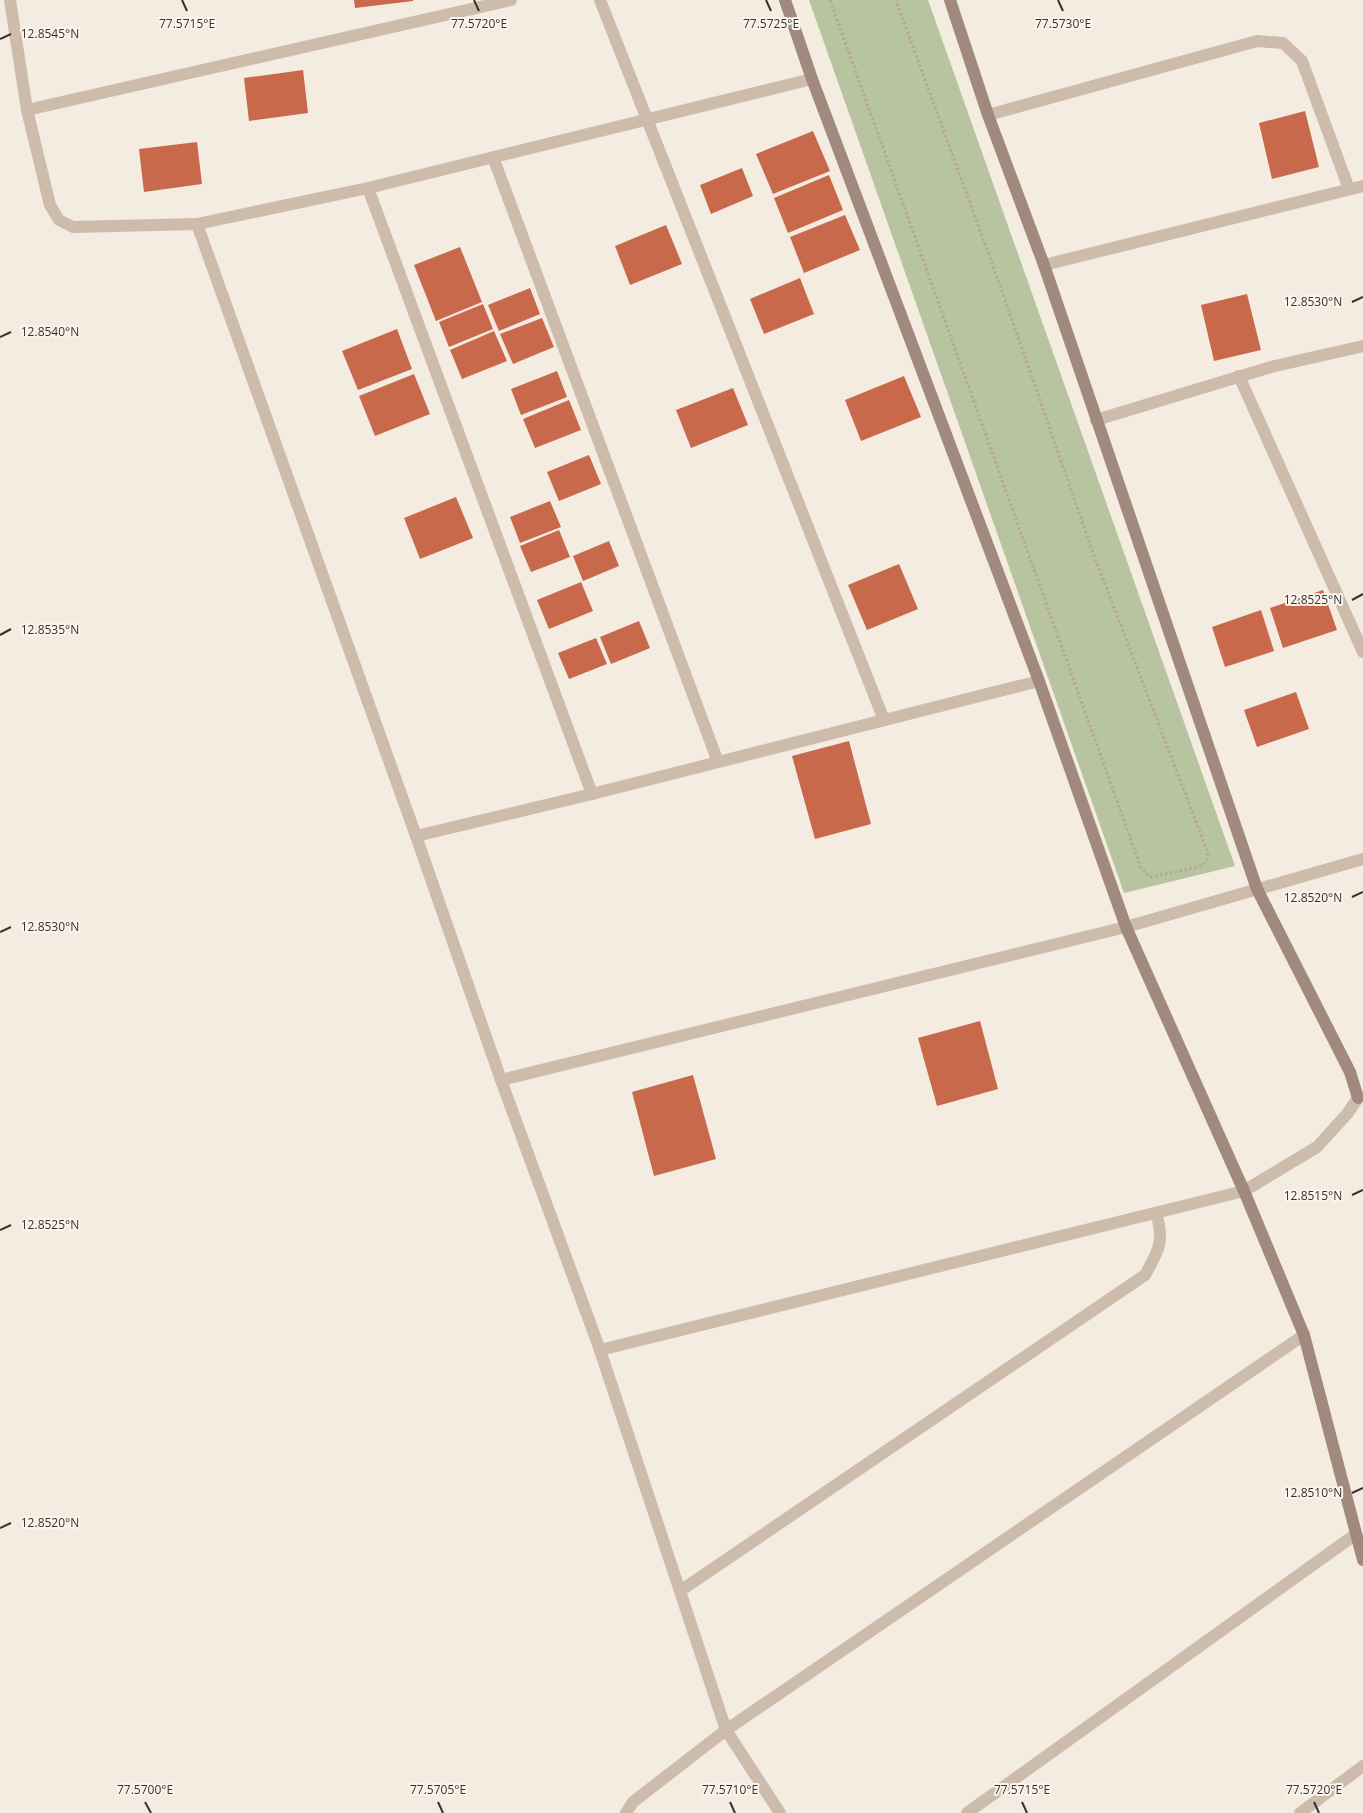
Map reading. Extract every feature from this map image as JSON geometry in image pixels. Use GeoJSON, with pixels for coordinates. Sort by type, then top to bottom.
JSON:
{"type":"FeatureCollection","features":[{"type":"Feature","properties":{"kind":"street"},"geometry":{"type":"LineString","coordinates":[[10,0],[27,110],[50,206],[59,220],[73,228],[197,224],[368,188],[812,79]]}},
{"type":"Feature","properties":{"kind":"street"},"geometry":{"type":"LineString","coordinates":[[27,110],[511,0]]}},
{"type":"Feature","properties":{"kind":"street"},"geometry":{"type":"LineString","coordinates":[[600,0],[884,720]]}},
{"type":"Feature","properties":{"kind":"street"},"geometry":{"type":"LineString","coordinates":[[785,0],[812,79],[1039,681],[1126,926],[1244,1191],[1304,1335],[1363,1560]]}},
{"type":"Feature","properties":{"kind":"street"},"geometry":{"type":"LineString","coordinates":[[600,1350],[1244,1191],[1317,1146],[1347,1114],[1358,1098],[1350,1072],[1256,890],[1044,264],[988,115],[950,0]]}},
{"type":"Feature","properties":{"kind":"street"},"geometry":{"type":"LineString","coordinates":[[988,115],[1257,41],[1283,43],[1302,61],[1349,189]]}},
{"type":"Feature","properties":{"kind":"street"},"geometry":{"type":"LineString","coordinates":[[493,158],[718,762]]}},
{"type":"Feature","properties":{"kind":"street"},"geometry":{"type":"LineString","coordinates":[[1044,264],[1363,186]]}},
{"type":"Feature","properties":{"kind":"street"},"geometry":{"type":"LineString","coordinates":[[368,188],[592,794]]}},
{"type":"Feature","properties":{"kind":"street"},"geometry":{"type":"LineString","coordinates":[[197,224],[416,836],[501,1080],[600,1350],[726,1730],[780,1813]]}},
{"type":"Feature","properties":{"kind":"street"},"geometry":{"type":"LineString","coordinates":[[1096,420],[1271,367],[1363,346]]}},
{"type":"Feature","properties":{"kind":"street"},"geometry":{"type":"LineString","coordinates":[[1239,376],[1363,652]]}},
{"type":"Feature","properties":{"kind":"street"},"geometry":{"type":"LineString","coordinates":[[416,836],[592,794],[1039,681]]}},
{"type":"Feature","properties":{"kind":"street"},"geometry":{"type":"LineString","coordinates":[[501,1080],[1126,926],[1363,859]]}},
{"type":"Feature","properties":{"kind":"street"},"geometry":{"type":"LineString","coordinates":[[680,1591],[1145,1275],[1159,1251],[1160,1226],[1156,1213]]}},
{"type":"Feature","properties":{"kind":"street"},"geometry":{"type":"LineString","coordinates":[[626,1813],[633,1802],[726,1730],[1304,1335]]}},
{"type":"Feature","properties":{"kind":"street"},"geometry":{"type":"LineString","coordinates":[[967,1813],[1356,1534]]}},
{"type":"Feature","properties":{"kind":"street"},"geometry":{"type":"LineString","coordinates":[[1300,1813],[1363,1766]]}},
{"type":"Feature","properties":{"kind":"path"},"geometry":{"type":"LineString","coordinates":[[830,0],[1141,868],[1150,877],[1199,867],[1207,861],[1208,853],[1092,550],[1001,288],[896,0]]}},
{"type":"Feature","properties":{"kind":"green space"},"geometry":{"type":"Polygon","coordinates":[[[809,0],[928,0],[1235,866],[1124,893],[809,0]]]}},
{"type":"Feature","properties":{"kind":"building"},"geometry":{"type":"Polygon","coordinates":[[[354,0],[413,0],[413,1],[355,8],[354,0]]]}},
{"type":"Feature","properties":{"kind":"building"},"geometry":{"type":"Polygon","coordinates":[[[303,70],[308,113],[249,121],[244,78],[303,70]]]}},
{"type":"Feature","properties":{"kind":"building"},"geometry":{"type":"Polygon","coordinates":[[[1305,111],[1319,167],[1272,179],[1259,123],[1305,111]]]}},
{"type":"Feature","properties":{"kind":"building"},"geometry":{"type":"Polygon","coordinates":[[[813,131],[830,171],[773,194],[756,154],[813,131]]]}},
{"type":"Feature","properties":{"kind":"building"},"geometry":{"type":"Polygon","coordinates":[[[197,142],[202,184],[144,192],[139,149],[197,142]]]}},
{"type":"Feature","properties":{"kind":"building"},"geometry":{"type":"Polygon","coordinates":[[[742,168],[753,196],[711,214],[700,185],[742,168]]]}},
{"type":"Feature","properties":{"kind":"building"},"geometry":{"type":"Polygon","coordinates":[[[829,175],[843,210],[788,233],[774,198],[829,175]]]}},
{"type":"Feature","properties":{"kind":"building"},"geometry":{"type":"Polygon","coordinates":[[[845,215],[860,250],[804,273],[790,237],[845,215]]]}},
{"type":"Feature","properties":{"kind":"building"},"geometry":{"type":"Polygon","coordinates":[[[666,225],[682,264],[630,285],[615,246],[666,225]]]}},
{"type":"Feature","properties":{"kind":"building"},"geometry":{"type":"Polygon","coordinates":[[[460,247],[482,302],[436,321],[414,265],[460,247]]]}},
{"type":"Feature","properties":{"kind":"building"},"geometry":{"type":"Polygon","coordinates":[[[800,278],[814,314],[764,334],[750,299],[800,278]]]}},
{"type":"Feature","properties":{"kind":"building"},"geometry":{"type":"Polygon","coordinates":[[[530,288],[540,314],[499,331],[488,305],[530,288]]]}},
{"type":"Feature","properties":{"kind":"building"},"geometry":{"type":"Polygon","coordinates":[[[1247,294],[1261,350],[1214,361],[1201,305],[1247,294]]]}},
{"type":"Feature","properties":{"kind":"building"},"geometry":{"type":"Polygon","coordinates":[[[483,304],[493,329],[449,347],[439,322],[483,304]]]}},
{"type":"Feature","properties":{"kind":"building"},"geometry":{"type":"Polygon","coordinates":[[[542,318],[554,347],[513,364],[500,334],[542,318]]]}},
{"type":"Feature","properties":{"kind":"building"},"geometry":{"type":"Polygon","coordinates":[[[397,329],[412,369],[358,390],[342,351],[397,329]]]}},
{"type":"Feature","properties":{"kind":"building"},"geometry":{"type":"Polygon","coordinates":[[[494,331],[507,361],[462,379],[450,350],[494,331]]]}},
{"type":"Feature","properties":{"kind":"building"},"geometry":{"type":"Polygon","coordinates":[[[557,371],[567,397],[521,415],[511,389],[557,371]]]}},
{"type":"Feature","properties":{"kind":"building"},"geometry":{"type":"Polygon","coordinates":[[[414,374],[430,414],[375,436],[359,396],[414,374]]]}},
{"type":"Feature","properties":{"kind":"building"},"geometry":{"type":"Polygon","coordinates":[[[904,376],[921,417],[861,441],[845,400],[904,376]]]}},
{"type":"Feature","properties":{"kind":"building"},"geometry":{"type":"Polygon","coordinates":[[[733,388],[748,425],[691,448],[676,410],[733,388]]]}},
{"type":"Feature","properties":{"kind":"building"},"geometry":{"type":"Polygon","coordinates":[[[569,400],[581,430],[535,448],[523,419],[569,400]]]}},
{"type":"Feature","properties":{"kind":"building"},"geometry":{"type":"Polygon","coordinates":[[[589,455],[601,484],[559,501],[547,472],[589,455]]]}},
{"type":"Feature","properties":{"kind":"building"},"geometry":{"type":"Polygon","coordinates":[[[456,497],[473,538],[420,559],[404,518],[456,497]]]}},
{"type":"Feature","properties":{"kind":"building"},"geometry":{"type":"Polygon","coordinates":[[[550,501],[561,527],[520,543],[510,517],[550,501]]]}},
{"type":"Feature","properties":{"kind":"building"},"geometry":{"type":"Polygon","coordinates":[[[559,530],[570,557],[531,572],[520,546],[559,530]]]}},
{"type":"Feature","properties":{"kind":"building"},"geometry":{"type":"Polygon","coordinates":[[[609,541],[619,566],[583,581],[573,556],[609,541]]]}},
{"type":"Feature","properties":{"kind":"building"},"geometry":{"type":"Polygon","coordinates":[[[899,564],[918,609],[867,630],[848,585],[899,564]]]}},
{"type":"Feature","properties":{"kind":"building"},"geometry":{"type":"Polygon","coordinates":[[[581,582],[593,611],[549,629],[537,600],[581,582]]]}},
{"type":"Feature","properties":{"kind":"building"},"geometry":{"type":"Polygon","coordinates":[[[1323,590],[1337,630],[1283,648],[1270,608],[1323,590]]]}},
{"type":"Feature","properties":{"kind":"building"},"geometry":{"type":"Polygon","coordinates":[[[1261,610],[1274,651],[1225,667],[1212,627],[1261,610]]]}},
{"type":"Feature","properties":{"kind":"building"},"geometry":{"type":"Polygon","coordinates":[[[639,621],[650,648],[611,664],[600,637],[639,621]]]}},
{"type":"Feature","properties":{"kind":"building"},"geometry":{"type":"Polygon","coordinates":[[[596,638],[607,664],[569,679],[558,653],[596,638]]]}},
{"type":"Feature","properties":{"kind":"building"},"geometry":{"type":"Polygon","coordinates":[[[1296,692],[1309,729],[1257,747],[1244,710],[1296,692]]]}},
{"type":"Feature","properties":{"kind":"building"},"geometry":{"type":"Polygon","coordinates":[[[849,741],[871,824],[815,839],[792,756],[849,741]]]}},
{"type":"Feature","properties":{"kind":"building"},"geometry":{"type":"Polygon","coordinates":[[[980,1021],[998,1089],[937,1106],[918,1038],[980,1021]]]}},
{"type":"Feature","properties":{"kind":"building"},"geometry":{"type":"Polygon","coordinates":[[[693,1075],[716,1159],[654,1176],[632,1092],[693,1075]]]}}]}
